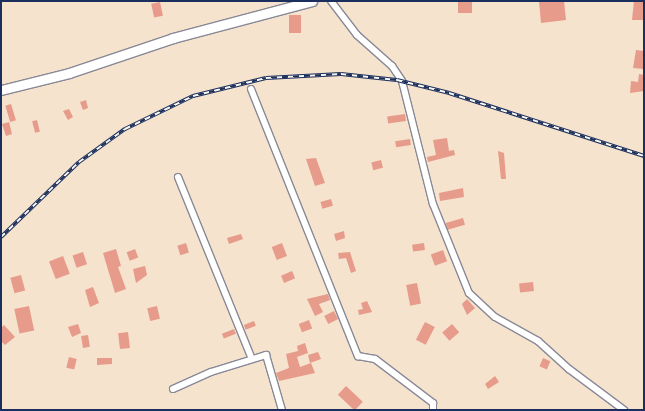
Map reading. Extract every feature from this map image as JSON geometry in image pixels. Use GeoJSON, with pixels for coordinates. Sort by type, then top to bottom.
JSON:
{"type":"FeatureCollection","features":[{"type":"Feature","properties":{"kind":"main road"},"geometry":{"type":"LineString","coordinates":[[1,90],[69,73],[173,38],[312,1]]}},
{"type":"Feature","properties":{"kind":"street"},"geometry":{"type":"LineString","coordinates":[[331,1],[357,35],[392,66],[402,81],[433,204],[469,293],[495,317],[538,341],[569,369],[624,410]]}},
{"type":"Feature","properties":{"kind":"street"},"geometry":{"type":"LineString","coordinates":[[251,89],[358,356],[375,359],[433,403],[433,410]]}},
{"type":"Feature","properties":{"kind":"street"},"geometry":{"type":"LineString","coordinates":[[178,177],[252,359]]}},
{"type":"Feature","properties":{"kind":"street"},"geometry":{"type":"LineString","coordinates":[[173,389],[266,355],[282,410]]}},
{"type":"Feature","properties":{"kind":"building"},"geometry":{"type":"Polygon","coordinates":[[[458,1],[472,1],[472,13],[458,13],[458,1]]]}},
{"type":"Feature","properties":{"kind":"building"},"geometry":{"type":"Polygon","coordinates":[[[539,1],[564,1],[566,20],[541,23],[539,1]]]}},
{"type":"Feature","properties":{"kind":"building"},"geometry":{"type":"Polygon","coordinates":[[[634,1],[644,1],[644,20],[632,20],[634,1]]]}},
{"type":"Feature","properties":{"kind":"building"},"geometry":{"type":"Polygon","coordinates":[[[160,2],[163,16],[154,18],[151,4],[160,2]]]}},
{"type":"Feature","properties":{"kind":"building"},"geometry":{"type":"Polygon","coordinates":[[[289,15],[301,15],[301,33],[289,33],[289,15]]]}},
{"type":"Feature","properties":{"kind":"building"},"geometry":{"type":"Polygon","coordinates":[[[636,50],[644,51],[643,69],[633,68],[636,50]]]}},
{"type":"Feature","properties":{"kind":"building"},"geometry":{"type":"Polygon","coordinates":[[[639,74],[644,75],[644,91],[630,93],[631,81],[638,82],[639,74]]]}},
{"type":"Feature","properties":{"kind":"building"},"geometry":{"type":"Polygon","coordinates":[[[86,100],[88,108],[83,110],[80,102],[86,100]]]}},
{"type":"Feature","properties":{"kind":"building"},"geometry":{"type":"Polygon","coordinates":[[[11,104],[16,120],[10,122],[5,106],[11,104]]]}},
{"type":"Feature","properties":{"kind":"building"},"geometry":{"type":"Polygon","coordinates":[[[69,109],[73,117],[68,120],[63,111],[69,109]]]}},
{"type":"Feature","properties":{"kind":"building"},"geometry":{"type":"Polygon","coordinates":[[[405,114],[406,121],[388,123],[387,117],[405,114]]]}},
{"type":"Feature","properties":{"kind":"building"},"geometry":{"type":"Polygon","coordinates":[[[37,120],[40,132],[35,133],[32,121],[37,120]]]}},
{"type":"Feature","properties":{"kind":"building"},"geometry":{"type":"Polygon","coordinates":[[[9,122],[12,134],[6,136],[2,124],[9,122]]]}},
{"type":"Feature","properties":{"kind":"building"},"geometry":{"type":"Polygon","coordinates":[[[447,138],[449,151],[454,150],[455,155],[428,162],[427,157],[436,155],[433,140],[447,138]]]}},
{"type":"Feature","properties":{"kind":"building"},"geometry":{"type":"Polygon","coordinates":[[[410,139],[411,145],[396,147],[395,141],[410,139]]]}},
{"type":"Feature","properties":{"kind":"building"},"geometry":{"type":"Polygon","coordinates":[[[498,151],[504,153],[506,179],[501,179],[498,151]]]}},
{"type":"Feature","properties":{"kind":"building"},"geometry":{"type":"Polygon","coordinates":[[[316,158],[325,183],[315,186],[306,159],[316,158]]]}},
{"type":"Feature","properties":{"kind":"building"},"geometry":{"type":"Polygon","coordinates":[[[381,160],[383,168],[373,170],[371,162],[381,160]]]}},
{"type":"Feature","properties":{"kind":"building"},"geometry":{"type":"Polygon","coordinates":[[[463,188],[464,197],[440,201],[439,193],[463,188]]]}},
{"type":"Feature","properties":{"kind":"building"},"geometry":{"type":"Polygon","coordinates":[[[331,199],[333,206],[322,209],[320,202],[331,199]]]}},
{"type":"Feature","properties":{"kind":"building"},"geometry":{"type":"Polygon","coordinates":[[[463,218],[465,225],[448,230],[446,223],[463,218]]]}},
{"type":"Feature","properties":{"kind":"building"},"geometry":{"type":"Polygon","coordinates":[[[344,231],[345,238],[336,241],[334,234],[344,231]]]}},
{"type":"Feature","properties":{"kind":"building"},"geometry":{"type":"Polygon","coordinates":[[[241,234],[243,239],[229,244],[227,238],[241,234]]]}},
{"type":"Feature","properties":{"kind":"building"},"geometry":{"type":"Polygon","coordinates":[[[186,243],[189,253],[180,255],[177,246],[186,243]]]}},
{"type":"Feature","properties":{"kind":"building"},"geometry":{"type":"Polygon","coordinates":[[[282,243],[287,256],[277,260],[272,247],[282,243]]]}},
{"type":"Feature","properties":{"kind":"building"},"geometry":{"type":"Polygon","coordinates":[[[424,243],[425,250],[413,252],[412,245],[424,243]]]}},
{"type":"Feature","properties":{"kind":"building"},"geometry":{"type":"Polygon","coordinates":[[[116,249],[121,266],[118,267],[126,289],[115,293],[103,253],[116,249]]]}},
{"type":"Feature","properties":{"kind":"building"},"geometry":{"type":"Polygon","coordinates":[[[135,249],[138,257],[130,261],[127,252],[135,249]]]}},
{"type":"Feature","properties":{"kind":"building"},"geometry":{"type":"Polygon","coordinates":[[[443,250],[447,261],[435,266],[431,254],[443,250]]]}},
{"type":"Feature","properties":{"kind":"building"},"geometry":{"type":"Polygon","coordinates":[[[83,252],[87,264],[77,268],[73,255],[83,252]]]}},
{"type":"Feature","properties":{"kind":"building"},"geometry":{"type":"Polygon","coordinates":[[[350,252],[356,271],[351,273],[346,258],[339,259],[338,253],[350,252]]]}},
{"type":"Feature","properties":{"kind":"building"},"geometry":{"type":"Polygon","coordinates":[[[63,256],[70,274],[56,279],[49,261],[63,256]]]}},
{"type":"Feature","properties":{"kind":"building"},"geometry":{"type":"Polygon","coordinates":[[[145,266],[147,275],[136,283],[133,269],[145,266]]]}},
{"type":"Feature","properties":{"kind":"building"},"geometry":{"type":"Polygon","coordinates":[[[292,271],[295,278],[284,283],[281,276],[292,271]]]}},
{"type":"Feature","properties":{"kind":"building"},"geometry":{"type":"Polygon","coordinates":[[[21,275],[25,290],[15,293],[10,278],[21,275]]]}},
{"type":"Feature","properties":{"kind":"building"},"geometry":{"type":"Polygon","coordinates":[[[533,282],[534,291],[520,292],[519,283],[533,282]]]}},
{"type":"Feature","properties":{"kind":"building"},"geometry":{"type":"Polygon","coordinates":[[[417,283],[421,304],[410,306],[406,285],[417,283]]]}},
{"type":"Feature","properties":{"kind":"building"},"geometry":{"type":"Polygon","coordinates":[[[93,287],[99,303],[90,307],[85,290],[93,287]]]}},
{"type":"Feature","properties":{"kind":"building"},"geometry":{"type":"Polygon","coordinates":[[[328,294],[330,300],[319,304],[323,312],[315,316],[307,299],[328,294]]]}},
{"type":"Feature","properties":{"kind":"building"},"geometry":{"type":"Polygon","coordinates":[[[467,299],[475,308],[467,315],[462,304],[467,299]]]}},
{"type":"Feature","properties":{"kind":"building"},"geometry":{"type":"Polygon","coordinates":[[[367,301],[372,312],[359,315],[358,310],[363,309],[361,303],[367,301]]]}},
{"type":"Feature","properties":{"kind":"building"},"geometry":{"type":"Polygon","coordinates":[[[29,306],[34,330],[20,334],[14,309],[29,306]]]}},
{"type":"Feature","properties":{"kind":"building"},"geometry":{"type":"Polygon","coordinates":[[[157,306],[160,319],[150,321],[147,308],[157,306]]]}},
{"type":"Feature","properties":{"kind":"building"},"geometry":{"type":"Polygon","coordinates":[[[334,311],[338,319],[328,324],[324,316],[334,311]]]}},
{"type":"Feature","properties":{"kind":"building"},"geometry":{"type":"Polygon","coordinates":[[[309,320],[312,328],[302,332],[299,324],[309,320]]]}},
{"type":"Feature","properties":{"kind":"building"},"geometry":{"type":"Polygon","coordinates":[[[254,321],[256,326],[246,330],[244,325],[254,321]]]}},
{"type":"Feature","properties":{"kind":"building"},"geometry":{"type":"Polygon","coordinates":[[[425,322],[435,327],[426,345],[416,340],[425,322]]]}},
{"type":"Feature","properties":{"kind":"building"},"geometry":{"type":"Polygon","coordinates":[[[78,324],[81,333],[72,337],[68,327],[78,324]]]}},
{"type":"Feature","properties":{"kind":"building"},"geometry":{"type":"Polygon","coordinates":[[[452,324],[459,332],[449,341],[442,333],[452,324]]]}},
{"type":"Feature","properties":{"kind":"building"},"geometry":{"type":"Polygon","coordinates":[[[4,325],[15,337],[5,345],[1,341],[1,328],[4,325]]]}},
{"type":"Feature","properties":{"kind":"building"},"geometry":{"type":"Polygon","coordinates":[[[234,329],[236,334],[224,339],[222,334],[234,329]]]}},
{"type":"Feature","properties":{"kind":"building"},"geometry":{"type":"Polygon","coordinates":[[[128,332],[130,348],[120,349],[118,333],[128,332]]]}},
{"type":"Feature","properties":{"kind":"building"},"geometry":{"type":"Polygon","coordinates":[[[88,335],[90,347],[83,348],[81,336],[88,335]]]}},
{"type":"Feature","properties":{"kind":"building"},"geometry":{"type":"Polygon","coordinates":[[[305,343],[308,353],[297,357],[300,367],[311,363],[315,373],[279,381],[276,373],[289,368],[286,354],[298,351],[297,346],[305,343]]]}},
{"type":"Feature","properties":{"kind":"building"},"geometry":{"type":"Polygon","coordinates":[[[318,352],[321,359],[310,363],[308,355],[318,352]]]}},
{"type":"Feature","properties":{"kind":"building"},"geometry":{"type":"Polygon","coordinates":[[[69,357],[77,359],[74,370],[66,368],[69,357]]]}},
{"type":"Feature","properties":{"kind":"building"},"geometry":{"type":"Polygon","coordinates":[[[97,358],[112,358],[112,364],[97,365],[97,358]]]}},
{"type":"Feature","properties":{"kind":"building"},"geometry":{"type":"Polygon","coordinates":[[[543,358],[550,361],[547,369],[539,366],[543,358]]]}},
{"type":"Feature","properties":{"kind":"building"},"geometry":{"type":"Polygon","coordinates":[[[495,376],[499,382],[488,389],[485,384],[495,376]]]}},
{"type":"Feature","properties":{"kind":"building"},"geometry":{"type":"Polygon","coordinates":[[[346,386],[363,402],[354,410],[338,395],[346,386]]]}},
{"type":"Feature","properties":{"kind":"railway"},"geometry":{"type":"LineString","coordinates":[[1,237],[79,162],[125,129],[193,96],[266,78],[341,74],[397,80],[449,93],[644,156]]}}]}
